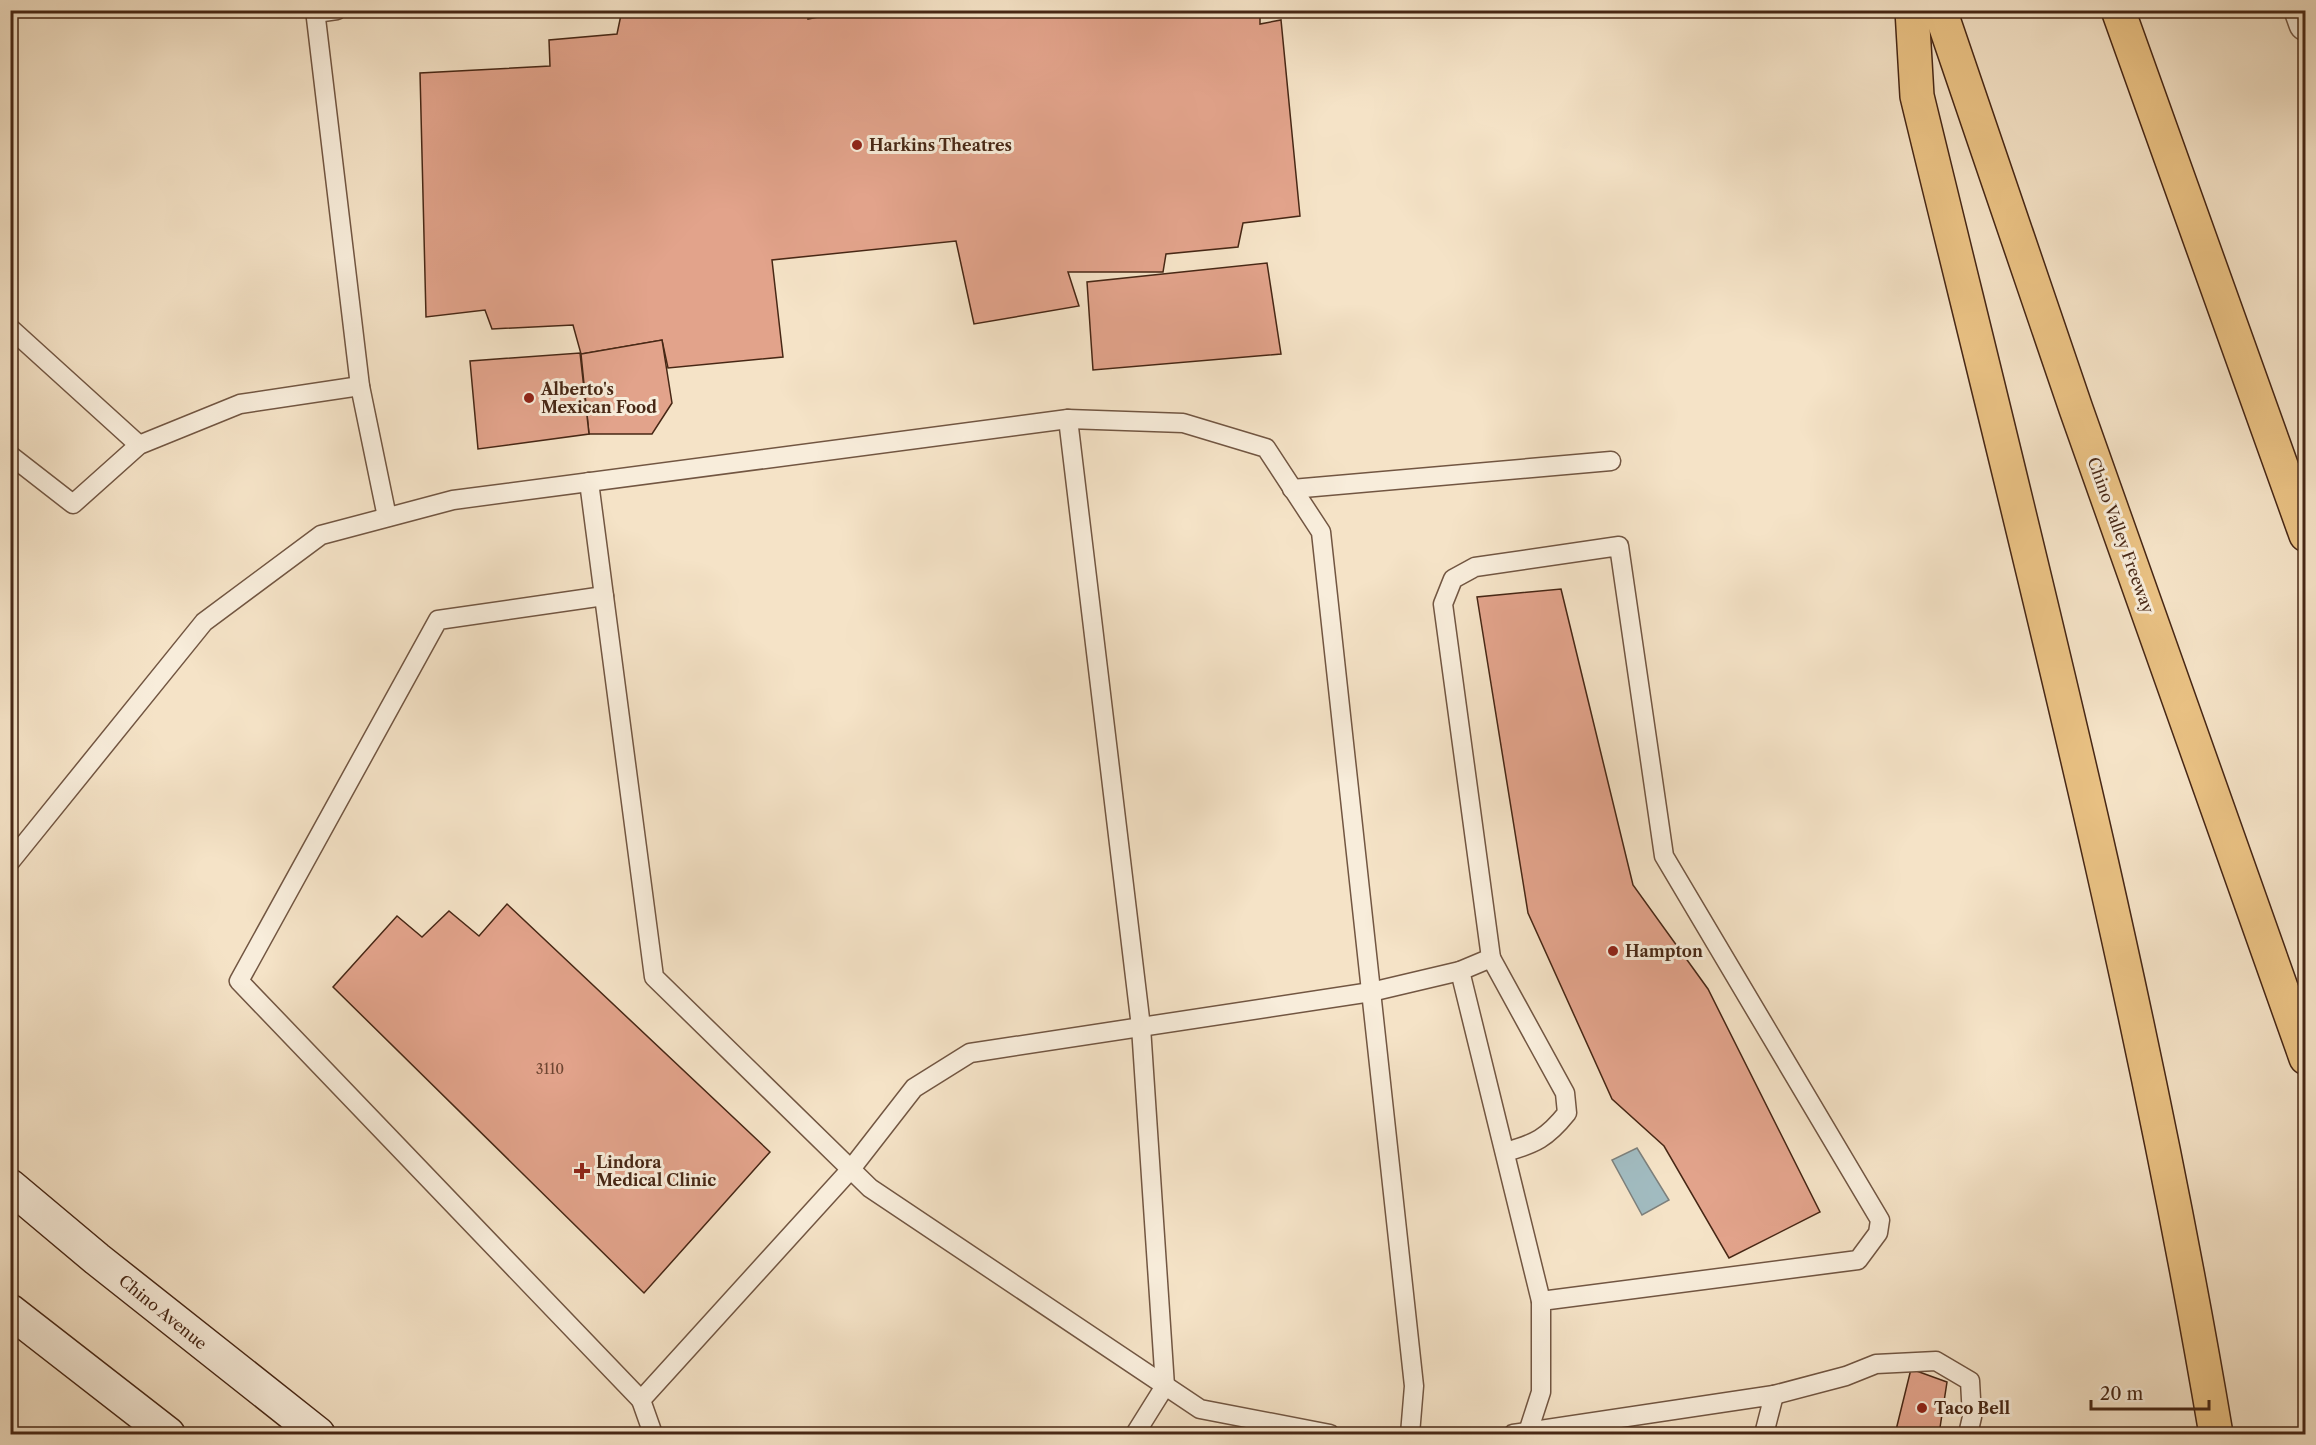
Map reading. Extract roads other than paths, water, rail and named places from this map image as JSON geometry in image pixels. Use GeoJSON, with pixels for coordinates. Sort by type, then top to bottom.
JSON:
{"type":"FeatureCollection","features":[{"type":"Feature","properties":{"kind":"highway"},"geometry":{"type":"LineString","coordinates":[[1912,10],[1917,96],[2093,816],[2186,1256],[2216,1434]]}},
{"type":"Feature","properties":{"kind":"highway","name":"Chino Valley Freeway"},"geometry":{"type":"LineString","coordinates":[[1940,10],[2072,398],[2306,1058]]}},
{"type":"Feature","properties":{"kind":"highway"},"geometry":{"type":"LineString","coordinates":[[2118,10],[2306,535]]}},
{"type":"Feature","properties":{"kind":"main road"},"geometry":{"type":"LineString","coordinates":[[2301,10],[2306,24]]}},
{"type":"Feature","properties":{"kind":"main road","name":"Chino Avenue"},"geometry":{"type":"LineString","coordinates":[[10,1186],[97,1259],[318,1434]]}},
{"type":"Feature","properties":{"kind":"main road"},"geometry":{"type":"LineString","coordinates":[[10,1311],[168,1434]]}},
{"type":"Feature","properties":{"kind":"lane"},"geometry":{"type":"LineString","coordinates":[[337,10],[315,12],[360,386],[387,517]]}},
{"type":"Feature","properties":{"kind":"lane"},"geometry":{"type":"LineString","coordinates":[[10,328],[139,446]]}},
{"type":"Feature","properties":{"kind":"lane"},"geometry":{"type":"LineString","coordinates":[[10,455],[73,504],[139,446],[240,404],[360,386]]}},
{"type":"Feature","properties":{"kind":"lane"},"geometry":{"type":"LineString","coordinates":[[10,862],[204,622],[321,535],[453,500],[1068,419],[1183,423],[1266,448],[1321,532],[1414,1386],[1410,1434]]}},
{"type":"Feature","properties":{"kind":"lane"},"geometry":{"type":"LineString","coordinates":[[1068,419],[1141,1027],[1165,1386],[1135,1434]]}},
{"type":"Feature","properties":{"kind":"lane"},"geometry":{"type":"LineString","coordinates":[[1292,489],[1611,461]]}},
{"type":"Feature","properties":{"kind":"lane"},"geometry":{"type":"LineString","coordinates":[[589,482],[654,976],[870,1188],[1200,1409],[1330,1434]]}},
{"type":"Feature","properties":{"kind":"lane"},"geometry":{"type":"LineString","coordinates":[[1505,1152],[1534,1144],[1553,1130],[1567,1113],[1565,1093],[1491,958],[1443,604],[1453,579],[1475,567],[1619,546],[1664,856],[1880,1220],[1878,1233],[1858,1260],[1541,1301]]}},
{"type":"Feature","properties":{"kind":"lane"},"geometry":{"type":"LineString","coordinates":[[604,596],[438,620],[239,981],[641,1400],[652,1434]]}},
{"type":"Feature","properties":{"kind":"lane"},"geometry":{"type":"LineString","coordinates":[[641,1400],[851,1169],[915,1088],[970,1053],[1371,992],[1460,971],[1491,958]]}},
{"type":"Feature","properties":{"kind":"lane"},"geometry":{"type":"LineString","coordinates":[[1460,971],[1541,1301],[1541,1392],[1521,1433]]}},
{"type":"Feature","properties":{"kind":"lane"},"geometry":{"type":"LineString","coordinates":[[1521,1433],[1774,1395],[1876,1364],[1936,1361],[1970,1382],[1972,1417],[1968,1434]]}},
{"type":"Feature","properties":{"kind":"lane"},"geometry":{"type":"LineString","coordinates":[[1764,1434],[1774,1395]]}},
{"type":"Feature","properties":{"kind":"water"},"geometry":{"type":"Polygon","coordinates":[[[1637,1148],[1669,1200],[1642,1215],[1612,1160],[1637,1148]]]}},
{"type":"Feature","properties":{"kind":"place","name":"Harkins Theatres"},"geometry":{"type":"Point","coordinates":[857,145]}},
{"type":"Feature","properties":{"kind":"place","name":"Alberto's Mexican Food"},"geometry":{"type":"Point","coordinates":[529,398]}},
{"type":"Feature","properties":{"kind":"place","name":"Hampton"},"geometry":{"type":"Point","coordinates":[1613,951]}},
{"type":"Feature","properties":{"kind":"place","name":"Lindora Medical Clinic"},"geometry":{"type":"Point","coordinates":[582,1171]}},
{"type":"Feature","properties":{"kind":"place","name":"Taco Bell"},"geometry":{"type":"Point","coordinates":[1922,1408]}}]}
